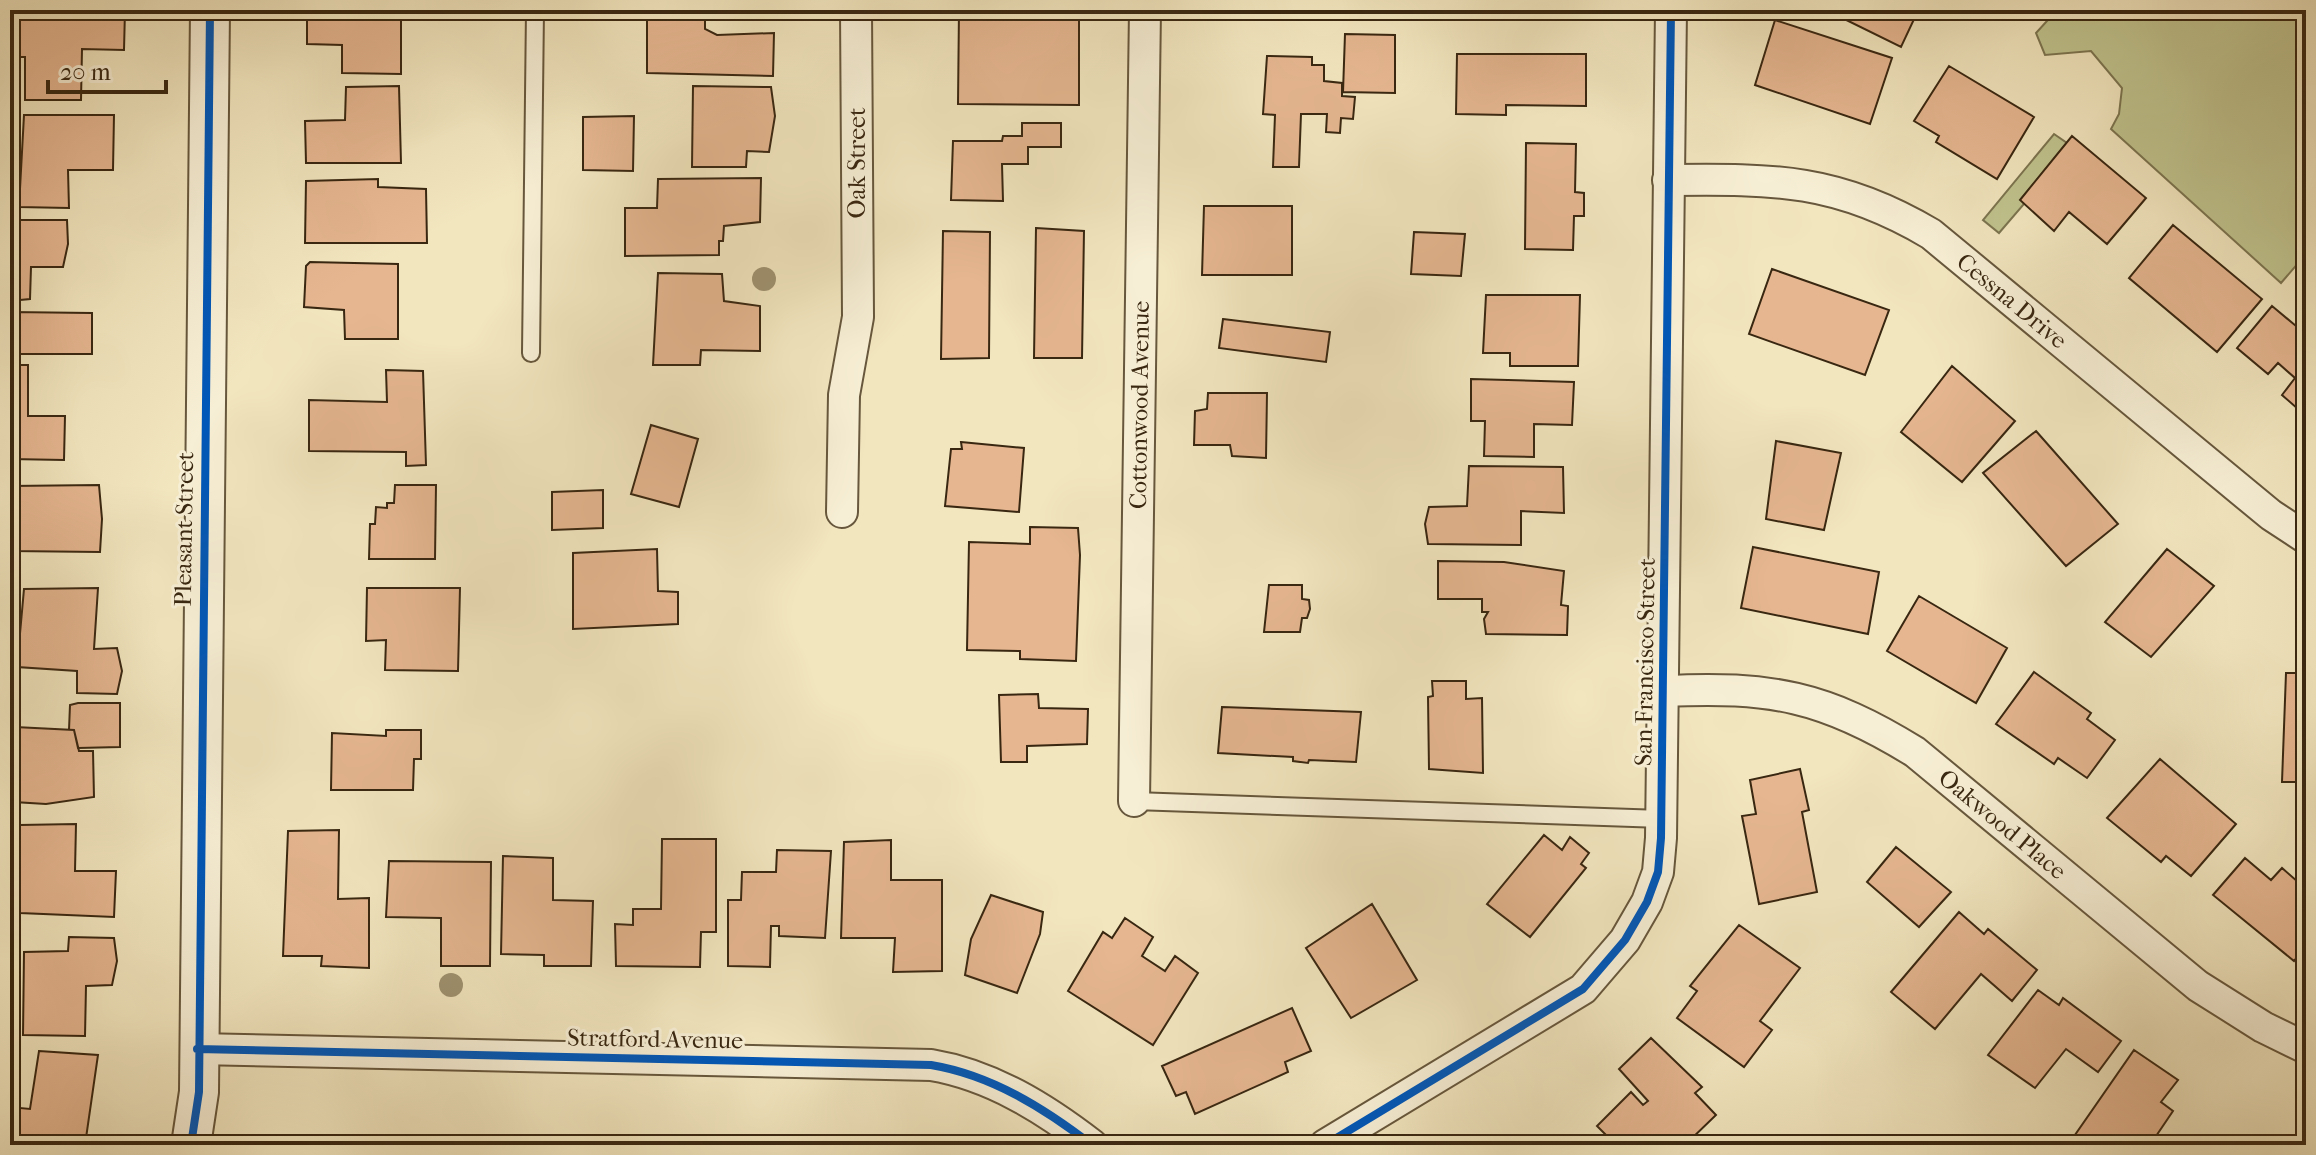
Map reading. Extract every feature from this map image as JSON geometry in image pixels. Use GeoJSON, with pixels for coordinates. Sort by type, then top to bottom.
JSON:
{"type":"FeatureCollection","features":[{"type":"Feature","properties":{"kind":"street","name":"Pleasant Street"},"geometry":{"type":"LineString","coordinates":[[191,1145],[199,1092],[197,1049],[210,10]]}},
{"type":"Feature","properties":{"kind":"street","name":"Oak Street"},"geometry":{"type":"LineString","coordinates":[[842,512],[844,395],[858,317],[856,10]]}},
{"type":"Feature","properties":{"kind":"street","name":"Cottonwood Avenue"},"geometry":{"type":"LineString","coordinates":[[1134,801],[1145,10]]}},
{"type":"Feature","properties":{"kind":"street","name":"San Francisco Street"},"geometry":{"type":"LineString","coordinates":[[1325,1145],[1583,989],[1625,940],[1647,902],[1658,872],[1665,691],[1671,10]]}},
{"type":"Feature","properties":{"kind":"street","name":"Cessna Drive"},"geometry":{"type":"LineString","coordinates":[[1668,180],[1772,180],[1817,186],[1875,203],[1903,217],[1931,234],[2271,515],[2306,538]]}},
{"type":"Feature","properties":{"kind":"street","name":"Oakwood Place"},"geometry":{"type":"LineString","coordinates":[[1665,691],[1729,688],[1787,695],[1821,704],[1877,728],[1915,752],[2198,986],[2263,1027],[2306,1048]]}},
{"type":"Feature","properties":{"kind":"street","name":"Stratford Avenue"},"geometry":{"type":"LineString","coordinates":[[197,1049],[931,1065],[976,1076],[1027,1100],[1092,1145]]}},
{"type":"Feature","properties":{"kind":"lane"},"geometry":{"type":"LineString","coordinates":[[531,353],[535,10]]}},
{"type":"Feature","properties":{"kind":"lane"},"geometry":{"type":"LineString","coordinates":[[1134,801],[1662,819]]}},
{"type":"Feature","properties":{"kind":"green space"},"geometry":{"type":"Polygon","coordinates":[[[2057,10],[2234,10],[2239,15],[2246,10],[2306,10],[2306,254],[2281,283],[2111,129],[2119,114],[2122,88],[2091,51],[2045,55],[2036,33],[2057,10]]]}},
{"type":"Feature","properties":{"kind":"green space"},"geometry":{"type":"Polygon","coordinates":[[[2054,134],[2067,143],[2021,199],[2024,204],[1999,233],[1983,220],[2054,134]]]}},
{"type":"Feature","properties":{"kind":"building"},"geometry":{"type":"Polygon","coordinates":[[[18,10],[125,10],[124,50],[82,49],[81,100],[25,100],[25,57],[19,57],[18,10]]]}},
{"type":"Feature","properties":{"kind":"building"},"geometry":{"type":"Polygon","coordinates":[[[307,10],[401,10],[401,74],[342,73],[342,45],[307,44],[307,10]]]}},
{"type":"Feature","properties":{"kind":"building"},"geometry":{"type":"Polygon","coordinates":[[[647,10],[705,10],[705,29],[717,35],[774,33],[773,76],[647,73],[647,10]]]}},
{"type":"Feature","properties":{"kind":"building"},"geometry":{"type":"Polygon","coordinates":[[[959,10],[1079,10],[1079,105],[958,104],[959,10]]]}},
{"type":"Feature","properties":{"kind":"building"},"geometry":{"type":"Polygon","coordinates":[[[1826,10],[1905,10],[1916,15],[1901,47],[1826,10]]]}},
{"type":"Feature","properties":{"kind":"building"},"geometry":{"type":"Polygon","coordinates":[[[1775,20],[1892,58],[1870,124],[1755,85],[1775,20]]]}},
{"type":"Feature","properties":{"kind":"building"},"geometry":{"type":"Polygon","coordinates":[[[1345,34],[1395,35],[1395,93],[1343,92],[1345,34]]]}},
{"type":"Feature","properties":{"kind":"building"},"geometry":{"type":"Polygon","coordinates":[[[1457,54],[1586,54],[1586,106],[1506,105],[1506,115],[1456,114],[1457,54]]]}},
{"type":"Feature","properties":{"kind":"building"},"geometry":{"type":"Polygon","coordinates":[[[1267,56],[1312,57],[1312,65],[1324,65],[1324,81],[1342,83],[1342,96],[1355,97],[1353,119],[1341,118],[1340,133],[1326,132],[1327,114],[1301,114],[1299,167],[1273,167],[1275,115],[1263,114],[1267,56]]]}},
{"type":"Feature","properties":{"kind":"building"},"geometry":{"type":"Polygon","coordinates":[[[1949,66],[2034,117],[1997,179],[1936,142],[1939,136],[1914,121],[1949,66]]]}},
{"type":"Feature","properties":{"kind":"building"},"geometry":{"type":"Polygon","coordinates":[[[399,86],[401,163],[306,163],[305,121],[345,120],[346,87],[399,86]]]}},
{"type":"Feature","properties":{"kind":"building"},"geometry":{"type":"Polygon","coordinates":[[[693,86],[771,87],[775,116],[769,152],[747,151],[746,167],[692,167],[693,86]]]}},
{"type":"Feature","properties":{"kind":"building"},"geometry":{"type":"Polygon","coordinates":[[[24,115],[114,115],[113,170],[68,170],[69,208],[19,207],[24,115]]]}},
{"type":"Feature","properties":{"kind":"building"},"geometry":{"type":"Polygon","coordinates":[[[634,116],[633,171],[583,170],[583,117],[634,116]]]}},
{"type":"Feature","properties":{"kind":"building"},"geometry":{"type":"Polygon","coordinates":[[[1022,123],[1061,123],[1061,147],[1028,147],[1028,164],[1002,164],[1003,201],[951,200],[953,141],[1002,141],[1003,136],[1022,136],[1022,123]]]}},
{"type":"Feature","properties":{"kind":"building"},"geometry":{"type":"Polygon","coordinates":[[[2072,136],[2146,198],[2107,244],[2069,212],[2054,231],[2020,200],[2072,136]]]}},
{"type":"Feature","properties":{"kind":"building"},"geometry":{"type":"Polygon","coordinates":[[[1526,143],[1576,144],[1575,192],[1584,193],[1584,216],[1574,216],[1573,250],[1525,249],[1526,143]]]}},
{"type":"Feature","properties":{"kind":"building"},"geometry":{"type":"Polygon","coordinates":[[[761,178],[760,222],[724,226],[719,255],[625,256],[625,208],[657,208],[658,179],[761,178]]]}},
{"type":"Feature","properties":{"kind":"building"},"geometry":{"type":"Polygon","coordinates":[[[378,179],[378,187],[426,189],[427,243],[305,243],[306,181],[378,179]]]}},
{"type":"Feature","properties":{"kind":"building"},"geometry":{"type":"Polygon","coordinates":[[[1204,206],[1292,206],[1292,275],[1202,275],[1204,206]]]}},
{"type":"Feature","properties":{"kind":"building"},"geometry":{"type":"Polygon","coordinates":[[[10,220],[67,220],[68,244],[63,267],[31,267],[30,299],[10,301],[10,220]]]}},
{"type":"Feature","properties":{"kind":"building"},"geometry":{"type":"Polygon","coordinates":[[[2173,225],[2262,299],[2217,352],[2129,278],[2173,225]]]}},
{"type":"Feature","properties":{"kind":"building"},"geometry":{"type":"Polygon","coordinates":[[[1036,228],[1084,231],[1082,358],[1034,358],[1036,228]]]}},
{"type":"Feature","properties":{"kind":"building"},"geometry":{"type":"Polygon","coordinates":[[[943,231],[990,232],[989,358],[941,359],[943,231]]]}},
{"type":"Feature","properties":{"kind":"building"},"geometry":{"type":"Polygon","coordinates":[[[1414,232],[1465,234],[1461,276],[1411,274],[1414,232]]]}},
{"type":"Feature","properties":{"kind":"building"},"geometry":{"type":"Polygon","coordinates":[[[310,262],[398,264],[398,339],[345,339],[344,310],[304,307],[306,266],[310,262]]]}},
{"type":"Feature","properties":{"kind":"building"},"geometry":{"type":"Polygon","coordinates":[[[1772,269],[1889,310],[1865,375],[1749,334],[1772,269]]]}},
{"type":"Feature","properties":{"kind":"building"},"geometry":{"type":"Polygon","coordinates":[[[658,273],[722,274],[724,301],[760,306],[760,351],[701,350],[700,365],[653,365],[658,273]]]}},
{"type":"Feature","properties":{"kind":"building"},"geometry":{"type":"Polygon","coordinates":[[[1486,295],[1580,295],[1578,366],[1510,366],[1510,353],[1483,353],[1486,295]]]}},
{"type":"Feature","properties":{"kind":"building"},"geometry":{"type":"Polygon","coordinates":[[[2272,306],[2296,326],[2301,321],[2306,325],[2306,416],[2282,395],[2295,378],[2278,363],[2268,374],[2237,348],[2272,306]]]}},
{"type":"Feature","properties":{"kind":"building"},"geometry":{"type":"Polygon","coordinates":[[[10,312],[92,313],[92,354],[10,354],[10,312]]]}},
{"type":"Feature","properties":{"kind":"building"},"geometry":{"type":"Polygon","coordinates":[[[1223,319],[1330,332],[1326,362],[1219,348],[1223,319]]]}},
{"type":"Feature","properties":{"kind":"building"},"geometry":{"type":"Polygon","coordinates":[[[10,365],[28,365],[28,416],[65,416],[64,460],[10,459],[10,365]]]}},
{"type":"Feature","properties":{"kind":"building"},"geometry":{"type":"Polygon","coordinates":[[[1952,366],[2015,421],[1962,482],[1901,432],[1952,366]]]}},
{"type":"Feature","properties":{"kind":"building"},"geometry":{"type":"Polygon","coordinates":[[[386,370],[423,371],[426,465],[406,466],[406,452],[309,451],[309,400],[387,402],[386,370]]]}},
{"type":"Feature","properties":{"kind":"building"},"geometry":{"type":"Polygon","coordinates":[[[1471,379],[1574,382],[1572,425],[1534,424],[1534,457],[1484,456],[1485,421],[1471,421],[1471,379]]]}},
{"type":"Feature","properties":{"kind":"building"},"geometry":{"type":"Polygon","coordinates":[[[1208,393],[1267,393],[1266,458],[1232,456],[1230,445],[1194,445],[1195,411],[1207,409],[1208,393]]]}},
{"type":"Feature","properties":{"kind":"building"},"geometry":{"type":"Polygon","coordinates":[[[651,425],[698,439],[679,507],[631,494],[651,425]]]}},
{"type":"Feature","properties":{"kind":"building"},"geometry":{"type":"Polygon","coordinates":[[[2036,431],[2118,524],[2066,566],[1983,473],[2036,431]]]}},
{"type":"Feature","properties":{"kind":"building"},"geometry":{"type":"Polygon","coordinates":[[[1776,441],[1841,453],[1824,530],[1766,519],[1776,441]]]}},
{"type":"Feature","properties":{"kind":"building"},"geometry":{"type":"Polygon","coordinates":[[[961,442],[1024,448],[1019,512],[945,506],[951,449],[962,449],[961,442]]]}},
{"type":"Feature","properties":{"kind":"building"},"geometry":{"type":"Polygon","coordinates":[[[1469,466],[1563,467],[1564,513],[1521,511],[1521,545],[1428,544],[1425,524],[1429,507],[1467,506],[1469,466]]]}},
{"type":"Feature","properties":{"kind":"building"},"geometry":{"type":"Polygon","coordinates":[[[99,485],[102,519],[100,552],[10,551],[10,486],[99,485]]]}},
{"type":"Feature","properties":{"kind":"building"},"geometry":{"type":"Polygon","coordinates":[[[395,485],[436,485],[435,559],[369,559],[370,524],[375,524],[376,507],[387,508],[387,503],[394,503],[395,485]]]}},
{"type":"Feature","properties":{"kind":"building"},"geometry":{"type":"Polygon","coordinates":[[[603,490],[603,528],[552,530],[552,492],[603,490]]]}},
{"type":"Feature","properties":{"kind":"building"},"geometry":{"type":"Polygon","coordinates":[[[1030,527],[1078,528],[1080,555],[1076,661],[1020,659],[1020,651],[967,650],[969,542],[1030,544],[1030,527]]]}},
{"type":"Feature","properties":{"kind":"building"},"geometry":{"type":"Polygon","coordinates":[[[1753,547],[1879,572],[1868,634],[1741,608],[1753,547]]]}},
{"type":"Feature","properties":{"kind":"building"},"geometry":{"type":"Polygon","coordinates":[[[657,549],[658,591],[678,592],[678,624],[573,629],[573,553],[657,549]]]}},
{"type":"Feature","properties":{"kind":"building"},"geometry":{"type":"Polygon","coordinates":[[[2167,549],[2214,586],[2151,657],[2105,622],[2167,549]]]}},
{"type":"Feature","properties":{"kind":"building"},"geometry":{"type":"Polygon","coordinates":[[[1438,561],[1504,562],[1564,571],[1561,605],[1568,606],[1567,635],[1486,634],[1484,619],[1488,612],[1482,612],[1482,599],[1438,599],[1438,561]]]}},
{"type":"Feature","properties":{"kind":"building"},"geometry":{"type":"Polygon","coordinates":[[[1269,585],[1302,585],[1302,599],[1309,600],[1310,609],[1307,618],[1302,618],[1300,632],[1264,632],[1269,585]]]}},
{"type":"Feature","properties":{"kind":"building"},"geometry":{"type":"Polygon","coordinates":[[[98,588],[94,649],[117,648],[122,671],[117,694],[77,693],[77,671],[17,667],[24,589],[98,588]]]}},
{"type":"Feature","properties":{"kind":"building"},"geometry":{"type":"Polygon","coordinates":[[[367,588],[460,588],[458,671],[385,670],[386,640],[366,641],[367,588]]]}},
{"type":"Feature","properties":{"kind":"building"},"geometry":{"type":"Polygon","coordinates":[[[1919,596],[2007,648],[1976,703],[1887,651],[1919,596]]]}},
{"type":"Feature","properties":{"kind":"building"},"geometry":{"type":"Polygon","coordinates":[[[2034,672],[2091,713],[2087,719],[2115,740],[2087,778],[2058,758],[2054,764],[1996,724],[2034,672]]]}},
{"type":"Feature","properties":{"kind":"building"},"geometry":{"type":"Polygon","coordinates":[[[2286,673],[2306,673],[2306,782],[2282,782],[2286,673]]]}},
{"type":"Feature","properties":{"kind":"building"},"geometry":{"type":"Polygon","coordinates":[[[1432,681],[1466,681],[1466,699],[1482,698],[1483,773],[1429,769],[1428,697],[1433,696],[1432,681]]]}},
{"type":"Feature","properties":{"kind":"building"},"geometry":{"type":"Polygon","coordinates":[[[1038,694],[1039,708],[1088,709],[1087,744],[1027,746],[1027,762],[1001,762],[999,695],[1038,694]]]}},
{"type":"Feature","properties":{"kind":"building"},"geometry":{"type":"Polygon","coordinates":[[[120,703],[120,747],[78,748],[74,730],[69,730],[70,705],[120,703]]]}},
{"type":"Feature","properties":{"kind":"building"},"geometry":{"type":"Polygon","coordinates":[[[1222,707],[1361,712],[1356,762],[1309,760],[1308,763],[1293,761],[1293,757],[1218,753],[1222,707]]]}},
{"type":"Feature","properties":{"kind":"building"},"geometry":{"type":"Polygon","coordinates":[[[15,727],[74,730],[79,751],[93,751],[94,797],[46,804],[14,802],[15,727]]]}},
{"type":"Feature","properties":{"kind":"building"},"geometry":{"type":"Polygon","coordinates":[[[386,730],[421,730],[421,759],[414,759],[413,790],[331,790],[332,733],[386,736],[386,730]]]}},
{"type":"Feature","properties":{"kind":"building"},"geometry":{"type":"Polygon","coordinates":[[[2160,759],[2236,824],[2191,876],[2166,856],[2161,862],[2107,818],[2160,759]]]}},
{"type":"Feature","properties":{"kind":"building"},"geometry":{"type":"Polygon","coordinates":[[[1800,769],[1809,810],[1802,812],[1817,892],[1759,904],[1742,816],[1756,814],[1750,780],[1800,769]]]}},
{"type":"Feature","properties":{"kind":"building"},"geometry":{"type":"Polygon","coordinates":[[[76,824],[75,871],[116,871],[114,917],[20,913],[20,825],[76,824]]]}},
{"type":"Feature","properties":{"kind":"building"},"geometry":{"type":"Polygon","coordinates":[[[339,830],[338,899],[369,898],[369,968],[321,966],[322,956],[283,956],[288,831],[339,830]]]}},
{"type":"Feature","properties":{"kind":"building"},"geometry":{"type":"Polygon","coordinates":[[[1544,835],[1562,850],[1570,837],[1589,853],[1581,864],[1586,868],[1530,937],[1487,904],[1544,835]]]}},
{"type":"Feature","properties":{"kind":"building"},"geometry":{"type":"Polygon","coordinates":[[[662,839],[716,839],[716,932],[701,932],[700,967],[616,966],[615,924],[633,925],[633,909],[661,909],[662,839]]]}},
{"type":"Feature","properties":{"kind":"building"},"geometry":{"type":"Polygon","coordinates":[[[891,840],[891,880],[942,880],[942,971],[893,972],[895,938],[841,938],[844,842],[891,840]]]}},
{"type":"Feature","properties":{"kind":"building"},"geometry":{"type":"Polygon","coordinates":[[[1896,847],[1951,892],[1919,927],[1867,882],[1896,847]]]}},
{"type":"Feature","properties":{"kind":"building"},"geometry":{"type":"Polygon","coordinates":[[[777,850],[831,851],[825,938],[779,936],[779,926],[771,926],[770,967],[728,966],[728,900],[741,900],[742,872],[776,872],[777,850]]]}},
{"type":"Feature","properties":{"kind":"building"},"geometry":{"type":"Polygon","coordinates":[[[503,856],[553,858],[553,900],[593,901],[591,966],[544,966],[544,955],[501,954],[503,856]]]}},
{"type":"Feature","properties":{"kind":"building"},"geometry":{"type":"Polygon","coordinates":[[[2245,858],[2271,880],[2282,868],[2306,889],[2306,947],[2294,961],[2213,895],[2245,858]]]}},
{"type":"Feature","properties":{"kind":"building"},"geometry":{"type":"Polygon","coordinates":[[[389,861],[491,862],[490,966],[441,966],[441,918],[386,917],[389,861]]]}},
{"type":"Feature","properties":{"kind":"building"},"geometry":{"type":"Polygon","coordinates":[[[991,895],[1043,912],[1040,934],[1017,993],[965,975],[971,939],[991,895]]]}},
{"type":"Feature","properties":{"kind":"building"},"geometry":{"type":"Polygon","coordinates":[[[1372,904],[1417,980],[1351,1018],[1306,948],[1372,904]]]}},
{"type":"Feature","properties":{"kind":"building"},"geometry":{"type":"Polygon","coordinates":[[[1959,912],[1984,934],[1988,929],[2037,970],[2012,1001],[1981,974],[1935,1029],[1891,992],[1959,912]]]}},
{"type":"Feature","properties":{"kind":"building"},"geometry":{"type":"Polygon","coordinates":[[[1125,918],[1153,937],[1142,956],[1165,971],[1175,956],[1198,973],[1153,1045],[1068,991],[1103,932],[1112,938],[1125,918]]]}},
{"type":"Feature","properties":{"kind":"building"},"geometry":{"type":"Polygon","coordinates":[[[1739,925],[1800,968],[1760,1021],[1772,1030],[1744,1067],[1677,1018],[1697,991],[1690,986],[1739,925]]]}},
{"type":"Feature","properties":{"kind":"building"},"geometry":{"type":"Polygon","coordinates":[[[69,937],[114,938],[117,961],[112,985],[86,986],[85,1036],[23,1035],[24,952],[68,951],[69,937]]]}},
{"type":"Feature","properties":{"kind":"building"},"geometry":{"type":"Polygon","coordinates":[[[2038,990],[2059,1005],[2063,998],[2121,1041],[2098,1072],[2066,1049],[2035,1088],[1988,1055],[2038,990]]]}},
{"type":"Feature","properties":{"kind":"building"},"geometry":{"type":"Polygon","coordinates":[[[1292,1008],[1311,1051],[1285,1062],[1288,1072],[1195,1114],[1186,1092],[1176,1096],[1162,1066],[1292,1008]]]}},
{"type":"Feature","properties":{"kind":"building"},"geometry":{"type":"Polygon","coordinates":[[[1651,1038],[1702,1087],[1695,1093],[1716,1115],[1685,1145],[1616,1145],[1597,1126],[1631,1092],[1643,1105],[1648,1101],[1619,1069],[1651,1038]]]}},
{"type":"Feature","properties":{"kind":"building"},"geometry":{"type":"Polygon","coordinates":[[[2134,1050],[2178,1080],[2161,1102],[2173,1111],[2150,1145],[2068,1145],[2134,1050]]]}},
{"type":"Feature","properties":{"kind":"building"},"geometry":{"type":"Polygon","coordinates":[[[39,1051],[98,1055],[85,1145],[10,1142],[10,1107],[30,1109],[39,1051]]]}},
{"type":"Feature","properties":{"kind":"building"},"geometry":{"type":"Polygon","coordinates":[[[1830,1136],[1833,1145],[1807,1145],[1830,1136]]]}},
{"type":"Feature","properties":{"kind":"building"},"geometry":{"type":"Polygon","coordinates":[[[600,1140],[643,1141],[643,1145],[600,1145],[600,1140]]]}},
{"type":"Feature","properties":{"kind":"cycle path"},"geometry":{"type":"LineString","coordinates":[[191,1145],[199,1092],[210,10]]}},
{"type":"Feature","properties":{"kind":"cycle path"},"geometry":{"type":"LineString","coordinates":[[1325,1145],[1583,989],[1625,940],[1647,902],[1658,872],[1661,838],[1671,10]]}},
{"type":"Feature","properties":{"kind":"cycle path"},"geometry":{"type":"LineString","coordinates":[[197,1049],[931,1065],[996,1085],[1055,1118],[1092,1145]]}}]}
